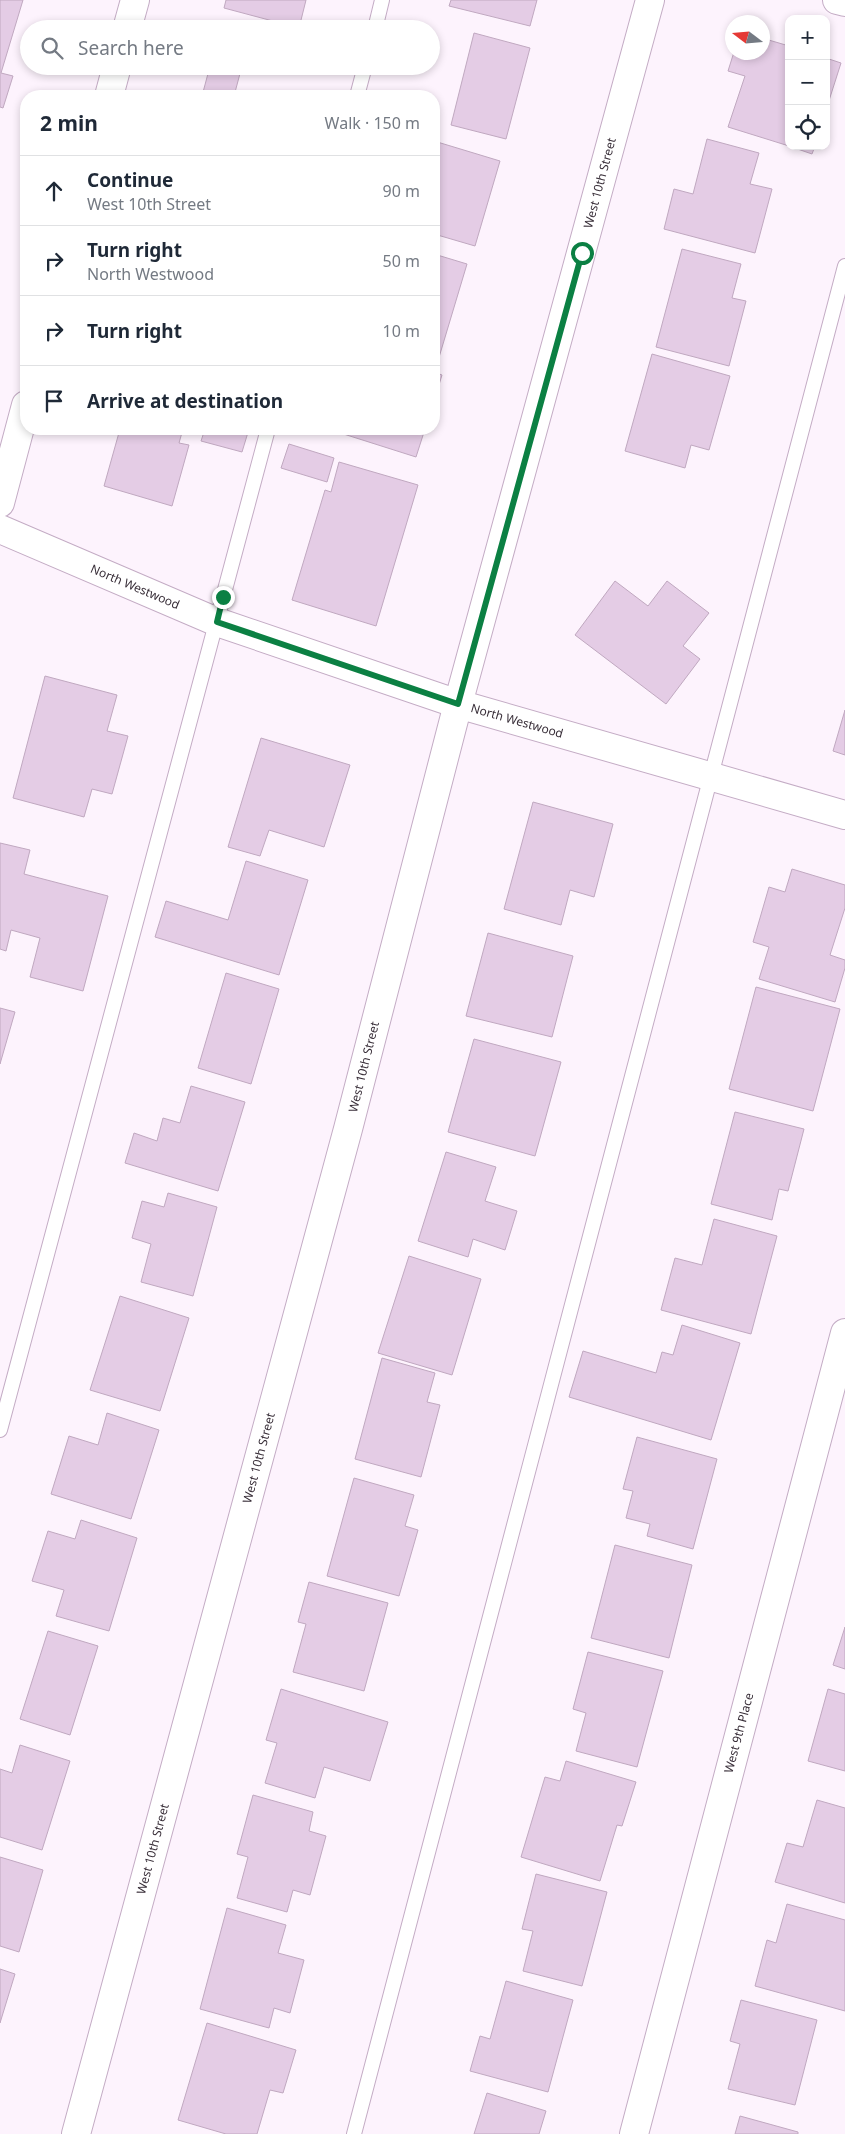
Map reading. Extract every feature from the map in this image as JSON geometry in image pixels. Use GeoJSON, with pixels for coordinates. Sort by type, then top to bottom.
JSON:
{"type":"FeatureCollection","features":[{"type":"Feature","properties":{"kind":"street"},"geometry":{"type":"LineString","coordinates":[[129,20],[135,0]]}},
{"type":"Feature","properties":{"kind":"street","name":"West 10th Street"},"geometry":{"type":"LineString","coordinates":[[76,2134],[345,1138],[458,704],[650,0]]}},
{"type":"Feature","properties":{"kind":"street"},"geometry":{"type":"LineString","coordinates":[[837,0],[845,2]]}},
{"type":"Feature","properties":{"kind":"street"},"geometry":{"type":"LineString","coordinates":[[111,90],[115,75]]}},
{"type":"Feature","properties":{"kind":"street"},"geometry":{"type":"LineString","coordinates":[[0,503],[20,428]]}},
{"type":"Feature","properties":{"kind":"street","name":"North Westwood"},"geometry":{"type":"LineString","coordinates":[[0,529],[217,622],[458,704],[845,815]]}},
{"type":"Feature","properties":{"kind":"street","name":"West 9th Place"},"geometry":{"type":"LineString","coordinates":[[634,2134],[845,1333]]}},
{"type":"Feature","properties":{"kind":"lane"},"geometry":{"type":"LineString","coordinates":[[377,20],[382,0]]}},
{"type":"Feature","properties":{"kind":"lane"},"geometry":{"type":"LineString","coordinates":[[359,90],[363,75]]}},
{"type":"Feature","properties":{"kind":"lane"},"geometry":{"type":"LineString","coordinates":[[354,2134],[845,266]]}},
{"type":"Feature","properties":{"kind":"lane"},"geometry":{"type":"LineString","coordinates":[[0,1430],[266,435]]}},
{"type":"Feature","properties":{"kind":"building"},"geometry":{"type":"Polygon","coordinates":[[[0,0],[23,0],[1,73],[13,76],[3,108],[0,107],[0,0]]]}},
{"type":"Feature","properties":{"kind":"building"},"geometry":{"type":"Polygon","coordinates":[[[226,0],[306,0],[301,20],[269,20],[224,8],[226,0]]]}},
{"type":"Feature","properties":{"kind":"building"},"geometry":{"type":"Polygon","coordinates":[[[451,0],[537,0],[530,26],[449,6],[451,0]]]}},
{"type":"Feature","properties":{"kind":"building"},"geometry":{"type":"Polygon","coordinates":[[[474,33],[530,48],[506,139],[451,125],[474,33]]]}},
{"type":"Feature","properties":{"kind":"building"},"geometry":{"type":"Polygon","coordinates":[[[770,40],[785,45],[785,145],[728,127],[745,76],[728,71],[731,60],[770,60],[770,40]]]}},
{"type":"Feature","properties":{"kind":"building"},"geometry":{"type":"Polygon","coordinates":[[[830,59],[841,63],[830,97],[830,59]]]}},
{"type":"Feature","properties":{"kind":"building"},"geometry":{"type":"Polygon","coordinates":[[[208,75],[240,75],[236,90],[204,90],[208,75]]]}},
{"type":"Feature","properties":{"kind":"building"},"geometry":{"type":"Polygon","coordinates":[[[707,139],[759,153],[750,184],[772,189],[755,253],[664,229],[674,189],[693,194],[707,139]]]}},
{"type":"Feature","properties":{"kind":"building"},"geometry":{"type":"Polygon","coordinates":[[[440,143],[500,161],[475,246],[440,236],[440,143]]]}},
{"type":"Feature","properties":{"kind":"building"},"geometry":{"type":"Polygon","coordinates":[[[800,150],[814,150],[812,154],[800,150]]]}},
{"type":"Feature","properties":{"kind":"building"},"geometry":{"type":"Polygon","coordinates":[[[682,249],[741,264],[732,298],[746,301],[729,366],[656,347],[682,249]]]}},
{"type":"Feature","properties":{"kind":"building"},"geometry":{"type":"Polygon","coordinates":[[[440,256],[467,264],[440,354],[440,256]]]}},
{"type":"Feature","properties":{"kind":"building"},"geometry":{"type":"Polygon","coordinates":[[[652,354],[730,376],[709,450],[691,445],[685,468],[625,451],[652,354]]]}},
{"type":"Feature","properties":{"kind":"building"},"geometry":{"type":"Polygon","coordinates":[[[118,435],[181,435],[179,443],[189,445],[172,506],[104,486],[118,435]]]}},
{"type":"Feature","properties":{"kind":"building"},"geometry":{"type":"Polygon","coordinates":[[[203,435],[247,435],[242,452],[201,441],[203,435]]]}},
{"type":"Feature","properties":{"kind":"building"},"geometry":{"type":"Polygon","coordinates":[[[347,435],[423,435],[416,457],[347,435]]]}},
{"type":"Feature","properties":{"kind":"building"},"geometry":{"type":"Polygon","coordinates":[[[289,444],[334,458],[327,482],[281,468],[289,444]]]}},
{"type":"Feature","properties":{"kind":"building"},"geometry":{"type":"Polygon","coordinates":[[[339,462],[418,485],[376,626],[292,600],[325,490],[331,492],[339,462]]]}},
{"type":"Feature","properties":{"kind":"building"},"geometry":{"type":"Polygon","coordinates":[[[615,581],[648,606],[667,581],[709,613],[683,646],[700,659],[666,704],[575,635],[615,581]]]}},
{"type":"Feature","properties":{"kind":"building"},"geometry":{"type":"Polygon","coordinates":[[[45,676],[117,695],[107,731],[128,736],[112,794],[92,789],[84,817],[13,798],[45,676]]]}},
{"type":"Feature","properties":{"kind":"building"},"geometry":{"type":"Polygon","coordinates":[[[845,710],[845,755],[833,751],[845,710]]]}},
{"type":"Feature","properties":{"kind":"building"},"geometry":{"type":"Polygon","coordinates":[[[261,738],[350,765],[324,847],[269,830],[260,856],[228,847],[261,738]]]}},
{"type":"Feature","properties":{"kind":"building"},"geometry":{"type":"Polygon","coordinates":[[[533,802],[613,824],[594,897],[570,890],[561,925],[504,909],[533,802]]]}},
{"type":"Feature","properties":{"kind":"building"},"geometry":{"type":"Polygon","coordinates":[[[0,843],[30,850],[24,874],[108,896],[83,991],[30,977],[40,938],[11,930],[6,951],[0,949],[0,843]]]}},
{"type":"Feature","properties":{"kind":"building"},"geometry":{"type":"Polygon","coordinates":[[[246,861],[308,880],[279,975],[155,937],[166,901],[228,920],[246,861]]]}},
{"type":"Feature","properties":{"kind":"building"},"geometry":{"type":"Polygon","coordinates":[[[792,869],[845,885],[845,908],[830,955],[845,960],[845,968],[835,1002],[759,979],[769,947],[753,942],[769,887],[785,892],[792,869]]]}},
{"type":"Feature","properties":{"kind":"building"},"geometry":{"type":"Polygon","coordinates":[[[488,933],[573,956],[552,1037],[466,1016],[488,933]]]}},
{"type":"Feature","properties":{"kind":"building"},"geometry":{"type":"Polygon","coordinates":[[[226,973],[279,989],[251,1084],[198,1068],[226,973]]]}},
{"type":"Feature","properties":{"kind":"building"},"geometry":{"type":"Polygon","coordinates":[[[756,987],[840,1009],[813,1111],[729,1089],[756,987]]]}},
{"type":"Feature","properties":{"kind":"building"},"geometry":{"type":"Polygon","coordinates":[[[0,1008],[15,1012],[0,1064],[0,1008]]]}},
{"type":"Feature","properties":{"kind":"building"},"geometry":{"type":"Polygon","coordinates":[[[474,1039],[561,1062],[535,1156],[448,1132],[474,1039]]]}},
{"type":"Feature","properties":{"kind":"building"},"geometry":{"type":"Polygon","coordinates":[[[191,1086],[245,1102],[218,1191],[125,1163],[134,1133],[157,1141],[163,1118],[180,1123],[191,1086]]]}},
{"type":"Feature","properties":{"kind":"building"},"geometry":{"type":"Polygon","coordinates":[[[735,1112],[804,1129],[788,1191],[779,1189],[772,1220],[711,1204],[735,1112]]]}},
{"type":"Feature","properties":{"kind":"building"},"geometry":{"type":"Polygon","coordinates":[[[446,1152],[496,1167],[485,1201],[517,1211],[505,1250],[473,1239],[468,1257],[418,1241],[446,1152]]]}},
{"type":"Feature","properties":{"kind":"building"},"geometry":{"type":"Polygon","coordinates":[[[168,1193],[217,1207],[193,1296],[141,1282],[151,1244],[132,1238],[142,1201],[164,1207],[168,1193]]]}},
{"type":"Feature","properties":{"kind":"building"},"geometry":{"type":"Polygon","coordinates":[[[714,1219],[777,1236],[751,1334],[661,1310],[675,1258],[702,1265],[714,1219]]]}},
{"type":"Feature","properties":{"kind":"building"},"geometry":{"type":"Polygon","coordinates":[[[409,1256],[481,1279],[452,1375],[378,1353],[409,1256]]]}},
{"type":"Feature","properties":{"kind":"building"},"geometry":{"type":"Polygon","coordinates":[[[120,1296],[189,1318],[160,1411],[90,1390],[120,1296]]]}},
{"type":"Feature","properties":{"kind":"building"},"geometry":{"type":"Polygon","coordinates":[[[682,1325],[740,1343],[711,1440],[569,1397],[583,1351],[656,1373],[662,1352],[673,1355],[682,1325]]]}},
{"type":"Feature","properties":{"kind":"building"},"geometry":{"type":"Polygon","coordinates":[[[382,1358],[435,1373],[427,1402],[440,1405],[421,1477],[355,1459],[382,1358]]]}},
{"type":"Feature","properties":{"kind":"building"},"geometry":{"type":"Polygon","coordinates":[[[107,1413],[159,1430],[131,1519],[51,1494],[69,1436],[98,1445],[107,1413]]]}},
{"type":"Feature","properties":{"kind":"building"},"geometry":{"type":"Polygon","coordinates":[[[637,1437],[717,1459],[693,1549],[647,1536],[650,1524],[626,1518],[633,1491],[623,1489],[637,1437]]]}},
{"type":"Feature","properties":{"kind":"building"},"geometry":{"type":"Polygon","coordinates":[[[354,1478],[414,1495],[405,1526],[418,1530],[399,1596],[327,1576],[354,1478]]]}},
{"type":"Feature","properties":{"kind":"building"},"geometry":{"type":"Polygon","coordinates":[[[81,1520],[137,1538],[109,1631],[56,1616],[64,1590],[32,1581],[48,1531],[75,1539],[81,1520]]]}},
{"type":"Feature","properties":{"kind":"building"},"geometry":{"type":"Polygon","coordinates":[[[615,1545],[692,1565],[669,1658],[591,1638],[615,1545]]]}},
{"type":"Feature","properties":{"kind":"building"},"geometry":{"type":"Polygon","coordinates":[[[309,1582],[388,1603],[364,1691],[293,1672],[306,1624],[298,1622],[309,1582]]]}},
{"type":"Feature","properties":{"kind":"building"},"geometry":{"type":"Polygon","coordinates":[[[845,1627],[845,1669],[833,1665],[845,1627]]]}},
{"type":"Feature","properties":{"kind":"building"},"geometry":{"type":"Polygon","coordinates":[[[48,1631],[98,1646],[70,1735],[20,1719],[48,1631]]]}},
{"type":"Feature","properties":{"kind":"building"},"geometry":{"type":"Polygon","coordinates":[[[588,1652],[663,1671],[637,1767],[576,1751],[586,1713],[573,1709],[588,1652]]]}},
{"type":"Feature","properties":{"kind":"building"},"geometry":{"type":"Polygon","coordinates":[[[281,1689],[388,1722],[370,1781],[324,1767],[315,1798],[265,1783],[277,1743],[266,1740],[281,1689]]]}},
{"type":"Feature","properties":{"kind":"building"},"geometry":{"type":"Polygon","coordinates":[[[828,1689],[845,1694],[845,1771],[808,1761],[828,1689]]]}},
{"type":"Feature","properties":{"kind":"building"},"geometry":{"type":"Polygon","coordinates":[[[20,1745],[70,1761],[42,1850],[0,1837],[0,1769],[12,1773],[20,1745]]]}},
{"type":"Feature","properties":{"kind":"building"},"geometry":{"type":"Polygon","coordinates":[[[566,1761],[636,1782],[622,1826],[617,1825],[600,1881],[521,1857],[545,1777],[560,1781],[566,1761]]]}},
{"type":"Feature","properties":{"kind":"building"},"geometry":{"type":"Polygon","coordinates":[[[253,1795],[313,1812],[309,1831],[326,1836],[310,1895],[293,1890],[287,1912],[237,1898],[248,1857],[237,1854],[253,1795]]]}},
{"type":"Feature","properties":{"kind":"building"},"geometry":{"type":"Polygon","coordinates":[[[817,1800],[845,1808],[845,1903],[775,1882],[787,1843],[803,1847],[817,1800]]]}},
{"type":"Feature","properties":{"kind":"building"},"geometry":{"type":"Polygon","coordinates":[[[0,1857],[43,1870],[19,1952],[0,1946],[0,1857]]]}},
{"type":"Feature","properties":{"kind":"building"},"geometry":{"type":"Polygon","coordinates":[[[536,1874],[607,1892],[582,1986],[523,1971],[533,1931],[522,1929],[536,1874]]]}},
{"type":"Feature","properties":{"kind":"building"},"geometry":{"type":"Polygon","coordinates":[[[787,1904],[845,1920],[845,2011],[755,1986],[767,1940],[776,1943],[787,1904]]]}},
{"type":"Feature","properties":{"kind":"building"},"geometry":{"type":"Polygon","coordinates":[[[227,1908],[286,1925],[278,1953],[304,1960],[290,2013],[274,2008],[269,2028],[200,2009],[227,1908]]]}},
{"type":"Feature","properties":{"kind":"building"},"geometry":{"type":"Polygon","coordinates":[[[0,1969],[15,1974],[0,2023],[0,1969]]]}},
{"type":"Feature","properties":{"kind":"building"},"geometry":{"type":"Polygon","coordinates":[[[506,1981],[573,2000],[548,2092],[470,2071],[480,2036],[490,2039],[506,1981]]]}},
{"type":"Feature","properties":{"kind":"building"},"geometry":{"type":"Polygon","coordinates":[[[741,2000],[817,2020],[795,2105],[728,2089],[740,2044],[730,2041],[741,2000]]]}},
{"type":"Feature","properties":{"kind":"building"},"geometry":{"type":"Polygon","coordinates":[[[207,2023],[296,2050],[283,2093],[270,2090],[257,2134],[226,2134],[178,2120],[207,2023]]]}},
{"type":"Feature","properties":{"kind":"building"},"geometry":{"type":"Polygon","coordinates":[[[487,2093],[546,2111],[539,2134],[474,2134],[487,2093]]]}},
{"type":"Feature","properties":{"kind":"building"},"geometry":{"type":"Polygon","coordinates":[[[740,2116],[798,2132],[798,2134],[735,2134],[740,2116]]]}},
{"type":"Feature","properties":{"kind":"route"},"geometry":{"type":"LineString","coordinates":[[223,597],[217,622],[458,704],[582,253]]}}]}
